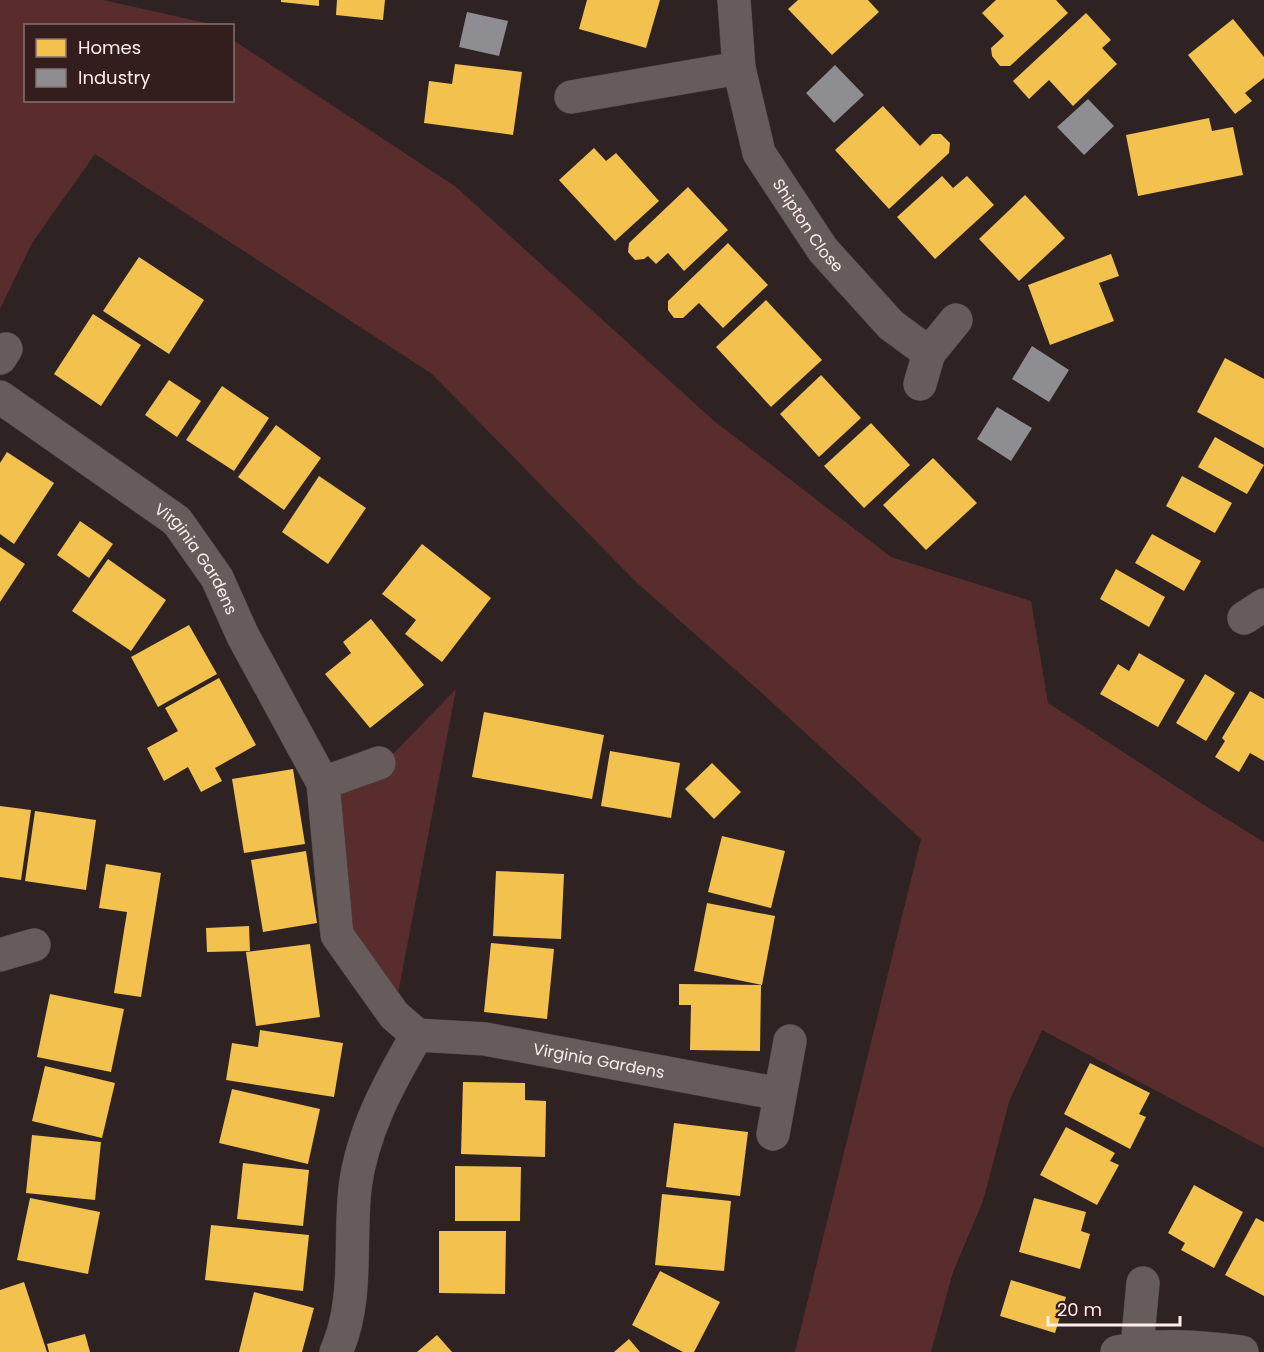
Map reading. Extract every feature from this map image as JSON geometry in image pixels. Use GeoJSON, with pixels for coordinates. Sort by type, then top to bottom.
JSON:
{"type":"FeatureCollection","features":[{"type":"Feature","properties":{"kind":"street","name":"Shipton Close"},"geometry":{"type":"LineString","coordinates":[[734,0],[739,68],[759,153],[823,250],[891,325],[928,352]]}},
{"type":"Feature","properties":{"kind":"street"},"geometry":{"type":"LineString","coordinates":[[571,97],[739,68]]}},
{"type":"Feature","properties":{"kind":"street"},"geometry":{"type":"LineString","coordinates":[[920,384],[928,352],[956,320]]}},
{"type":"Feature","properties":{"kind":"street","name":"Virginia Gardens"},"geometry":{"type":"LineString","coordinates":[[0,398],[177,521],[217,578],[243,636],[323,783],[337,935],[394,1016],[417,1035],[485,1039],[780,1094]]}},
{"type":"Feature","properties":{"kind":"street"},"geometry":{"type":"LineString","coordinates":[[323,783],[379,763]]}},
{"type":"Feature","properties":{"kind":"street"},"geometry":{"type":"LineString","coordinates":[[0,955],[34,945]]}},
{"type":"Feature","properties":{"kind":"street"},"geometry":{"type":"LineString","coordinates":[[336,1352],[350,1297],[355,1188],[364,1144],[378,1107],[417,1035]]}},
{"type":"Feature","properties":{"kind":"street"},"geometry":{"type":"LineString","coordinates":[[773,1134],[790,1041]]}},
{"type":"Feature","properties":{"kind":"street"},"geometry":{"type":"LineString","coordinates":[[1143,1283],[1127,1350],[1210,1348],[1242,1352]]}},
{"type":"Feature","properties":{"kind":"shaded area"},"geometry":{"type":"Polygon","coordinates":[[[0,0],[103,0],[208,24],[24,24],[24,102],[234,102],[234,41],[456,187],[713,420],[891,557],[1031,601],[1048,703],[1264,842],[1264,1148],[1042,1030],[1009,1102],[983,1201],[953,1272],[931,1352],[795,1352],[921,839],[764,695],[636,582],[432,374],[95,154],[32,243],[0,309],[0,0]]]}},
{"type":"Feature","properties":{"kind":"shaded area"},"geometry":{"type":"Polygon","coordinates":[[[456,689],[394,1015],[334,944],[323,783],[379,763],[395,752],[456,689]]]}},
{"type":"Feature","properties":{"kind":"building: Homes"},"geometry":{"type":"Polygon","coordinates":[[[281,0],[319,0],[319,6],[281,2],[281,0]]]}},
{"type":"Feature","properties":{"kind":"building: Homes"},"geometry":{"type":"Polygon","coordinates":[[[337,0],[385,0],[383,20],[336,15],[337,0]]]}},
{"type":"Feature","properties":{"kind":"building: Homes"},"geometry":{"type":"Polygon","coordinates":[[[587,0],[660,0],[646,48],[579,29],[587,0]]]}},
{"type":"Feature","properties":{"kind":"building: Homes"},"geometry":{"type":"Polygon","coordinates":[[[798,0],[868,0],[879,12],[832,55],[788,9],[798,0]]]}},
{"type":"Feature","properties":{"kind":"building: Homes"},"geometry":{"type":"Polygon","coordinates":[[[996,0],[1056,0],[1068,13],[1010,66],[1000,66],[992,56],[991,48],[1004,36],[982,13],[996,0]]]}},
{"type":"Feature","properties":{"kind":"building: Homes"},"geometry":{"type":"Polygon","coordinates":[[[1086,13],[1111,40],[1102,48],[1117,64],[1073,106],[1049,80],[1029,99],[1013,81],[1086,13]]]}},
{"type":"Feature","properties":{"kind":"building: Homes"},"geometry":{"type":"Polygon","coordinates":[[[1233,19],[1264,57],[1264,78],[1245,93],[1252,101],[1235,114],[1188,55],[1233,19]]]}},
{"type":"Feature","properties":{"kind":"building: Homes"},"geometry":{"type":"Polygon","coordinates":[[[455,64],[522,72],[513,135],[424,123],[429,81],[452,84],[455,64]]]}},
{"type":"Feature","properties":{"kind":"building: Homes"},"geometry":{"type":"Polygon","coordinates":[[[883,106],[920,146],[932,134],[941,134],[950,143],[949,153],[889,209],[835,150],[883,106]]]}},
{"type":"Feature","properties":{"kind":"building: Homes"},"geometry":{"type":"Polygon","coordinates":[[[1209,118],[1212,131],[1233,127],[1243,175],[1138,196],[1126,135],[1209,118]]]}},
{"type":"Feature","properties":{"kind":"building: Homes"},"geometry":{"type":"Polygon","coordinates":[[[594,148],[606,161],[616,153],[659,201],[615,241],[559,180],[594,148]]]}},
{"type":"Feature","properties":{"kind":"building: Homes"},"geometry":{"type":"Polygon","coordinates":[[[942,176],[953,188],[967,176],[994,205],[935,259],[897,217],[942,176]]]}},
{"type":"Feature","properties":{"kind":"building: Homes"},"geometry":{"type":"Polygon","coordinates":[[[688,187],[728,230],[684,271],[668,253],[656,264],[648,256],[635,260],[628,252],[629,243],[688,187]]]}},
{"type":"Feature","properties":{"kind":"building: Homes"},"geometry":{"type":"Polygon","coordinates":[[[1025,195],[1065,238],[1019,281],[979,239],[1025,195]]]}},
{"type":"Feature","properties":{"kind":"building: Homes"},"geometry":{"type":"Polygon","coordinates":[[[728,243],[768,285],[723,328],[699,303],[683,318],[674,318],[668,310],[668,301],[728,243]]]}},
{"type":"Feature","properties":{"kind":"building: Homes"},"geometry":{"type":"Polygon","coordinates":[[[1111,254],[1119,276],[1099,283],[1114,321],[1050,345],[1028,285],[1111,254]]]}},
{"type":"Feature","properties":{"kind":"building: Homes"},"geometry":{"type":"Polygon","coordinates":[[[139,257],[204,300],[169,354],[103,311],[139,257]]]}},
{"type":"Feature","properties":{"kind":"building: Homes"},"geometry":{"type":"Polygon","coordinates":[[[766,300],[822,360],[771,407],[716,347],[766,300]]]}},
{"type":"Feature","properties":{"kind":"building: Homes"},"geometry":{"type":"Polygon","coordinates":[[[93,314],[141,345],[101,406],[54,374],[93,314]]]}},
{"type":"Feature","properties":{"kind":"building: Homes"},"geometry":{"type":"Polygon","coordinates":[[[1225,358],[1264,379],[1264,448],[1197,412],[1225,358]]]}},
{"type":"Feature","properties":{"kind":"building: Homes"},"geometry":{"type":"Polygon","coordinates":[[[821,375],[861,418],[819,457],[780,414],[821,375]]]}},
{"type":"Feature","properties":{"kind":"building: Homes"},"geometry":{"type":"Polygon","coordinates":[[[169,380],[201,401],[177,437],[145,415],[169,380]]]}},
{"type":"Feature","properties":{"kind":"building: Homes"},"geometry":{"type":"Polygon","coordinates":[[[222,386],[269,418],[234,471],[186,440],[222,386]]]}},
{"type":"Feature","properties":{"kind":"building: Homes"},"geometry":{"type":"Polygon","coordinates":[[[871,423],[910,465],[864,508],[824,466],[871,423]]]}},
{"type":"Feature","properties":{"kind":"building: Homes"},"geometry":{"type":"Polygon","coordinates":[[[276,425],[321,458],[284,510],[238,477],[276,425]]]}},
{"type":"Feature","properties":{"kind":"building: Homes"},"geometry":{"type":"Polygon","coordinates":[[[1215,437],[1264,465],[1247,494],[1198,467],[1215,437]]]}},
{"type":"Feature","properties":{"kind":"building: Homes"},"geometry":{"type":"Polygon","coordinates":[[[7,452],[54,483],[14,544],[0,534],[0,463],[7,452]]]}},
{"type":"Feature","properties":{"kind":"building: Homes"},"geometry":{"type":"Polygon","coordinates":[[[933,458],[977,503],[926,550],[883,505],[933,458]]]}},
{"type":"Feature","properties":{"kind":"building: Homes"},"geometry":{"type":"Polygon","coordinates":[[[319,476],[366,508],[328,564],[282,532],[319,476]]]}},
{"type":"Feature","properties":{"kind":"building: Homes"},"geometry":{"type":"Polygon","coordinates":[[[1182,476],[1232,503],[1215,533],[1166,506],[1182,476]]]}},
{"type":"Feature","properties":{"kind":"building: Homes"},"geometry":{"type":"Polygon","coordinates":[[[80,521],[113,544],[89,578],[57,555],[80,521]]]}},
{"type":"Feature","properties":{"kind":"building: Homes"},"geometry":{"type":"Polygon","coordinates":[[[1152,534],[1201,561],[1184,591],[1135,563],[1152,534]]]}},
{"type":"Feature","properties":{"kind":"building: Homes"},"geometry":{"type":"Polygon","coordinates":[[[422,544],[491,598],[442,662],[405,634],[416,620],[382,594],[422,544]]]}},
{"type":"Feature","properties":{"kind":"building: Homes"},"geometry":{"type":"Polygon","coordinates":[[[0,547],[25,564],[0,602],[0,547]]]}},
{"type":"Feature","properties":{"kind":"building: Homes"},"geometry":{"type":"Polygon","coordinates":[[[108,559],[166,600],[131,651],[72,611],[108,559]]]}},
{"type":"Feature","properties":{"kind":"building: Homes"},"geometry":{"type":"Polygon","coordinates":[[[1116,569],[1165,597],[1149,627],[1100,599],[1116,569]]]}},
{"type":"Feature","properties":{"kind":"building: Homes"},"geometry":{"type":"Polygon","coordinates":[[[371,619],[424,685],[370,728],[325,674],[351,653],[343,642],[371,619]]]}},
{"type":"Feature","properties":{"kind":"building: Homes"},"geometry":{"type":"Polygon","coordinates":[[[189,625],[217,674],[158,707],[131,657],[189,625]]]}},
{"type":"Feature","properties":{"kind":"building: Homes"},"geometry":{"type":"Polygon","coordinates":[[[1139,653],[1185,680],[1158,727],[1100,694],[1118,664],[1129,671],[1139,653]]]}},
{"type":"Feature","properties":{"kind":"building: Homes"},"geometry":{"type":"Polygon","coordinates":[[[1205,674],[1235,693],[1206,741],[1176,723],[1205,674]]]}},
{"type":"Feature","properties":{"kind":"building: Homes"},"geometry":{"type":"Polygon","coordinates":[[[219,678],[256,745],[215,768],[222,781],[201,792],[188,767],[164,781],[147,748],[178,731],[165,708],[219,678]]]}},
{"type":"Feature","properties":{"kind":"building: Homes"},"geometry":{"type":"Polygon","coordinates":[[[1250,691],[1264,699],[1264,761],[1250,753],[1239,772],[1215,757],[1225,741],[1222,738],[1250,691]]]}},
{"type":"Feature","properties":{"kind":"building: Homes"},"geometry":{"type":"Polygon","coordinates":[[[484,712],[604,735],[592,799],[472,777],[484,712]]]}},
{"type":"Feature","properties":{"kind":"building: Homes"},"geometry":{"type":"Polygon","coordinates":[[[610,751],[680,763],[671,818],[601,806],[610,751]]]}},
{"type":"Feature","properties":{"kind":"building: Homes"},"geometry":{"type":"Polygon","coordinates":[[[712,763],[741,792],[714,819],[685,789],[712,763]]]}},
{"type":"Feature","properties":{"kind":"building: Homes"},"geometry":{"type":"Polygon","coordinates":[[[293,769],[305,844],[244,853],[232,779],[293,769]]]}},
{"type":"Feature","properties":{"kind":"building: Homes"},"geometry":{"type":"Polygon","coordinates":[[[0,806],[31,810],[21,880],[0,877],[0,806]]]}},
{"type":"Feature","properties":{"kind":"building: Homes"},"geometry":{"type":"Polygon","coordinates":[[[35,811],[96,820],[86,890],[25,881],[35,811]]]}},
{"type":"Feature","properties":{"kind":"building: Homes"},"geometry":{"type":"Polygon","coordinates":[[[722,836],[785,851],[771,908],[708,892],[722,836]]]}},
{"type":"Feature","properties":{"kind":"building: Homes"},"geometry":{"type":"Polygon","coordinates":[[[306,851],[317,923],[263,932],[251,860],[306,851]]]}},
{"type":"Feature","properties":{"kind":"building: Homes"},"geometry":{"type":"Polygon","coordinates":[[[106,864],[161,873],[141,997],[114,993],[127,912],[99,908],[106,864]]]}},
{"type":"Feature","properties":{"kind":"building: Homes"},"geometry":{"type":"Polygon","coordinates":[[[496,871],[564,874],[561,939],[493,936],[496,871]]]}},
{"type":"Feature","properties":{"kind":"building: Homes"},"geometry":{"type":"Polygon","coordinates":[[[707,903],[775,916],[762,985],[694,971],[707,903]]]}},
{"type":"Feature","properties":{"kind":"building: Homes"},"geometry":{"type":"Polygon","coordinates":[[[249,926],[250,951],[207,952],[206,928],[249,926]]]}},
{"type":"Feature","properties":{"kind":"building: Homes"},"geometry":{"type":"Polygon","coordinates":[[[491,943],[554,949],[547,1019],[484,1012],[491,943]]]}},
{"type":"Feature","properties":{"kind":"building: Homes"},"geometry":{"type":"Polygon","coordinates":[[[310,944],[320,1017],[256,1026],[246,952],[310,944]]]}},
{"type":"Feature","properties":{"kind":"building: Homes"},"geometry":{"type":"Polygon","coordinates":[[[679,984],[761,985],[760,1051],[690,1050],[691,1005],[679,1005],[679,984]]]}},
{"type":"Feature","properties":{"kind":"building: Homes"},"geometry":{"type":"Polygon","coordinates":[[[50,994],[124,1009],[111,1072],[37,1057],[50,994]]]}},
{"type":"Feature","properties":{"kind":"building: Homes"},"geometry":{"type":"Polygon","coordinates":[[[260,1030],[343,1043],[334,1097],[226,1080],[232,1043],[258,1047],[260,1030]]]}},
{"type":"Feature","properties":{"kind":"building: Homes"},"geometry":{"type":"Polygon","coordinates":[[[1090,1063],[1150,1093],[1139,1114],[1146,1117],[1130,1149],[1064,1114],[1090,1063]]]}},
{"type":"Feature","properties":{"kind":"building: Homes"},"geometry":{"type":"Polygon","coordinates":[[[45,1066],[115,1083],[102,1138],[32,1121],[45,1066]]]}},
{"type":"Feature","properties":{"kind":"building: Homes"},"geometry":{"type":"Polygon","coordinates":[[[463,1082],[525,1083],[525,1100],[546,1101],[545,1157],[461,1154],[463,1082]]]}},
{"type":"Feature","properties":{"kind":"building: Homes"},"geometry":{"type":"Polygon","coordinates":[[[232,1089],[320,1109],[308,1164],[219,1143],[232,1089]]]}},
{"type":"Feature","properties":{"kind":"building: Homes"},"geometry":{"type":"Polygon","coordinates":[[[674,1123],[748,1132],[740,1196],[666,1187],[674,1123]]]}},
{"type":"Feature","properties":{"kind":"building: Homes"},"geometry":{"type":"Polygon","coordinates":[[[1066,1127],[1115,1153],[1110,1161],[1119,1165],[1097,1205],[1040,1175],[1066,1127]]]}},
{"type":"Feature","properties":{"kind":"building: Homes"},"geometry":{"type":"Polygon","coordinates":[[[32,1135],[101,1142],[95,1200],[26,1193],[32,1135]]]}},
{"type":"Feature","properties":{"kind":"building: Homes"},"geometry":{"type":"Polygon","coordinates":[[[243,1163],[309,1170],[303,1226],[237,1219],[243,1163]]]}},
{"type":"Feature","properties":{"kind":"building: Homes"},"geometry":{"type":"Polygon","coordinates":[[[455,1166],[521,1167],[520,1221],[455,1221],[455,1166]]]}},
{"type":"Feature","properties":{"kind":"building: Homes"},"geometry":{"type":"Polygon","coordinates":[[[1194,1185],[1243,1212],[1214,1268],[1181,1250],[1185,1243],[1168,1233],[1194,1185]]]}},
{"type":"Feature","properties":{"kind":"building: Homes"},"geometry":{"type":"Polygon","coordinates":[[[662,1194],[731,1201],[724,1271],[655,1265],[662,1194]]]}},
{"type":"Feature","properties":{"kind":"building: Homes"},"geometry":{"type":"Polygon","coordinates":[[[30,1198],[100,1212],[88,1274],[17,1260],[30,1198]]]}},
{"type":"Feature","properties":{"kind":"building: Homes"},"geometry":{"type":"Polygon","coordinates":[[[1034,1198],[1086,1212],[1081,1231],[1090,1234],[1080,1269],[1019,1252],[1034,1198]]]}},
{"type":"Feature","properties":{"kind":"building: Homes"},"geometry":{"type":"Polygon","coordinates":[[[1256,1218],[1264,1222],[1264,1296],[1225,1275],[1256,1218]]]}},
{"type":"Feature","properties":{"kind":"building: Homes"},"geometry":{"type":"Polygon","coordinates":[[[211,1225],[309,1235],[303,1291],[205,1280],[211,1225]]]}},
{"type":"Feature","properties":{"kind":"building: Homes"},"geometry":{"type":"Polygon","coordinates":[[[439,1231],[506,1231],[505,1294],[439,1293],[439,1231]]]}},
{"type":"Feature","properties":{"kind":"building: Homes"},"geometry":{"type":"Polygon","coordinates":[[[660,1271],[720,1302],[694,1352],[683,1352],[632,1325],[660,1271]]]}},
{"type":"Feature","properties":{"kind":"building: Homes"},"geometry":{"type":"Polygon","coordinates":[[[1011,1280],[1066,1297],[1055,1333],[1000,1316],[1011,1280]]]}},
{"type":"Feature","properties":{"kind":"building: Homes"},"geometry":{"type":"Polygon","coordinates":[[[24,1282],[47,1352],[0,1352],[0,1290],[24,1282]]]}},
{"type":"Feature","properties":{"kind":"building: Homes"},"geometry":{"type":"Polygon","coordinates":[[[254,1292],[314,1308],[302,1352],[239,1352],[254,1292]]]}},
{"type":"Feature","properties":{"kind":"building: Homes"},"geometry":{"type":"Polygon","coordinates":[[[85,1334],[90,1352],[49,1352],[47,1344],[85,1334]]]}},
{"type":"Feature","properties":{"kind":"building: Homes"},"geometry":{"type":"Polygon","coordinates":[[[437,1335],[452,1352],[417,1352],[437,1335]]]}},
{"type":"Feature","properties":{"kind":"building: Homes"},"geometry":{"type":"Polygon","coordinates":[[[629,1339],[640,1352],[614,1352],[629,1339]]]}},
{"type":"Feature","properties":{"kind":"building: Industry"},"geometry":{"type":"Polygon","coordinates":[[[467,12],[508,21],[499,56],[459,47],[467,12]]]}},
{"type":"Feature","properties":{"kind":"building: Industry"},"geometry":{"type":"Polygon","coordinates":[[[835,65],[864,95],[834,123],[806,93],[835,65]]]}},
{"type":"Feature","properties":{"kind":"building: Industry"},"geometry":{"type":"Polygon","coordinates":[[[1088,99],[1114,126],[1084,155],[1057,127],[1088,99]]]}},
{"type":"Feature","properties":{"kind":"building: Industry"},"geometry":{"type":"Polygon","coordinates":[[[1032,346],[1069,370],[1049,402],[1012,379],[1032,346]]]}},
{"type":"Feature","properties":{"kind":"building: Industry"},"geometry":{"type":"Polygon","coordinates":[[[997,407],[1032,428],[1011,461],[977,439],[997,407]]]}}]}
